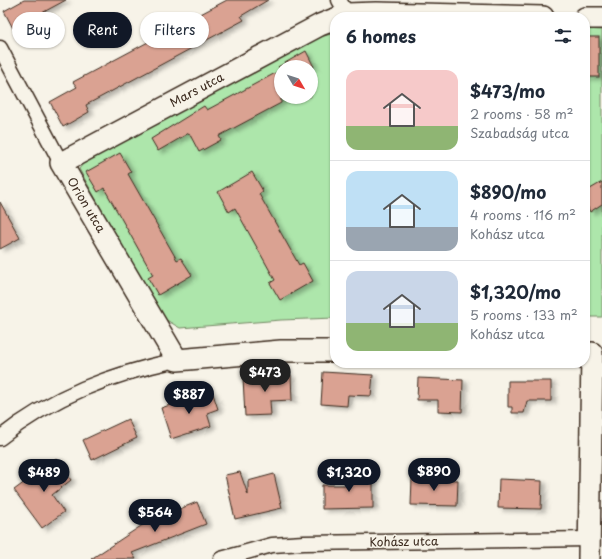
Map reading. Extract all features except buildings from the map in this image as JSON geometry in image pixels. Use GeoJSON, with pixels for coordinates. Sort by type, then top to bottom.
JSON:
{"type":"FeatureCollection","features":[{"type":"Feature","properties":{"kind":"street","name":"Mars utca"},"geometry":{"type":"LineString","coordinates":[[61,163],[330,18]]}},
{"type":"Feature","properties":{"kind":"street"},"geometry":{"type":"LineString","coordinates":[[590,18],[602,18]]}},
{"type":"Feature","properties":{"kind":"street","name":"Orion utca"},"geometry":{"type":"LineString","coordinates":[[0,48],[61,163],[177,360]]}},
{"type":"Feature","properties":{"kind":"street"},"geometry":{"type":"LineString","coordinates":[[0,438],[34,413],[69,393],[135,369],[177,360],[281,351],[330,351]]}},
{"type":"Feature","properties":{"kind":"street"},"geometry":{"type":"LineString","coordinates":[[589,549],[593,353]]}},
{"type":"Feature","properties":{"kind":"street","name":"Kohász utca"},"geometry":{"type":"LineString","coordinates":[[221,559],[272,545],[304,543],[589,549]]}},
{"type":"Feature","properties":{"kind":"green space"},"geometry":{"type":"Polygon","coordinates":[[[590,29],[602,30],[602,317],[590,317],[590,29]]]}},
{"type":"Feature","properties":{"kind":"green space"},"geometry":{"type":"Polygon","coordinates":[[[330,34],[330,318],[281,320],[180,328],[163,318],[79,169],[86,160],[274,61],[274,104],[318,104],[318,60],[276,60],[320,37],[330,34]]]}}]}
